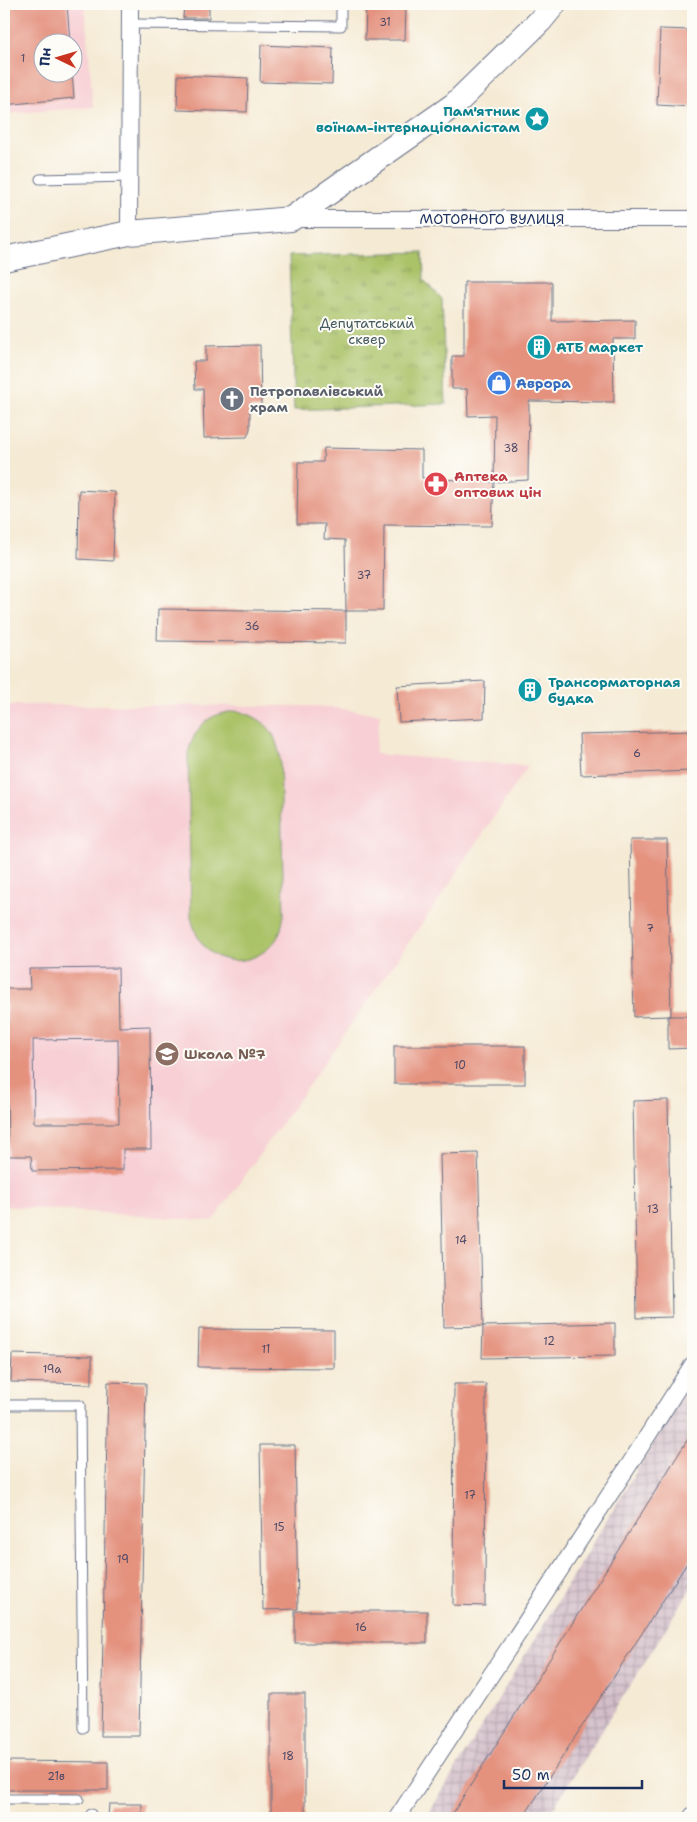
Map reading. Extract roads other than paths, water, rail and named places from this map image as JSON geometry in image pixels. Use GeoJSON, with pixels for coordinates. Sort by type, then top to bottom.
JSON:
{"type":"FeatureCollection","features":[{"type":"Feature","properties":{"kind":"street"},"geometry":{"type":"LineString","coordinates":[[129,233],[130,4]]}},
{"type":"Feature","properties":{"kind":"street"},"geometry":{"type":"LineString","coordinates":[[4,259],[129,233],[291,219],[454,105],[540,21],[554,4]]}},
{"type":"Feature","properties":{"kind":"street","name":"МОТОРНОГО ВУЛИЦЯ"},"geometry":{"type":"LineString","coordinates":[[291,219],[693,219]]}},
{"type":"Feature","properties":{"kind":"street"},"geometry":{"type":"LineString","coordinates":[[397,1818],[624,1474],[693,1364]]}},
{"type":"Feature","properties":{"kind":"lane"},"geometry":{"type":"LineString","coordinates":[[130,24],[341,26],[341,4]]}},
{"type":"Feature","properties":{"kind":"lane"},"geometry":{"type":"LineString","coordinates":[[40,179],[129,178]]}},
{"type":"Feature","properties":{"kind":"lane"},"geometry":{"type":"LineString","coordinates":[[4,1405],[80,1405],[83,1728]]}},
{"type":"Feature","properties":{"kind":"lane"},"geometry":{"type":"LineString","coordinates":[[4,1799],[79,1800]]}},
{"type":"Feature","properties":{"kind":"place","name":"Пам'ятник воїнам-інтернаціоналістам"},"geometry":{"type":"Point","coordinates":[537,119]}},
{"type":"Feature","properties":{"kind":"place","name":"АТБ маркет"},"geometry":{"type":"Point","coordinates":[539,347]}},
{"type":"Feature","properties":{"kind":"place","name":"Аврора"},"geometry":{"type":"Point","coordinates":[499,383]}},
{"type":"Feature","properties":{"kind":"place","name":"Петропавлівський храм"},"geometry":{"type":"Point","coordinates":[232,399]}},
{"type":"Feature","properties":{"kind":"place","name":"Аптека оптових цін"},"geometry":{"type":"Point","coordinates":[436,484]}},
{"type":"Feature","properties":{"kind":"place","name":"Трансорматорная будка"},"geometry":{"type":"Point","coordinates":[530,690]}},
{"type":"Feature","properties":{"kind":"place","name":"Школа №7"},"geometry":{"type":"Point","coordinates":[167,1054]}},
{"type":"Feature","properties":{"kind":"park label","name":"Депутатський сквер"},"geometry":{"type":"Point","coordinates":[367,332]}}]}
